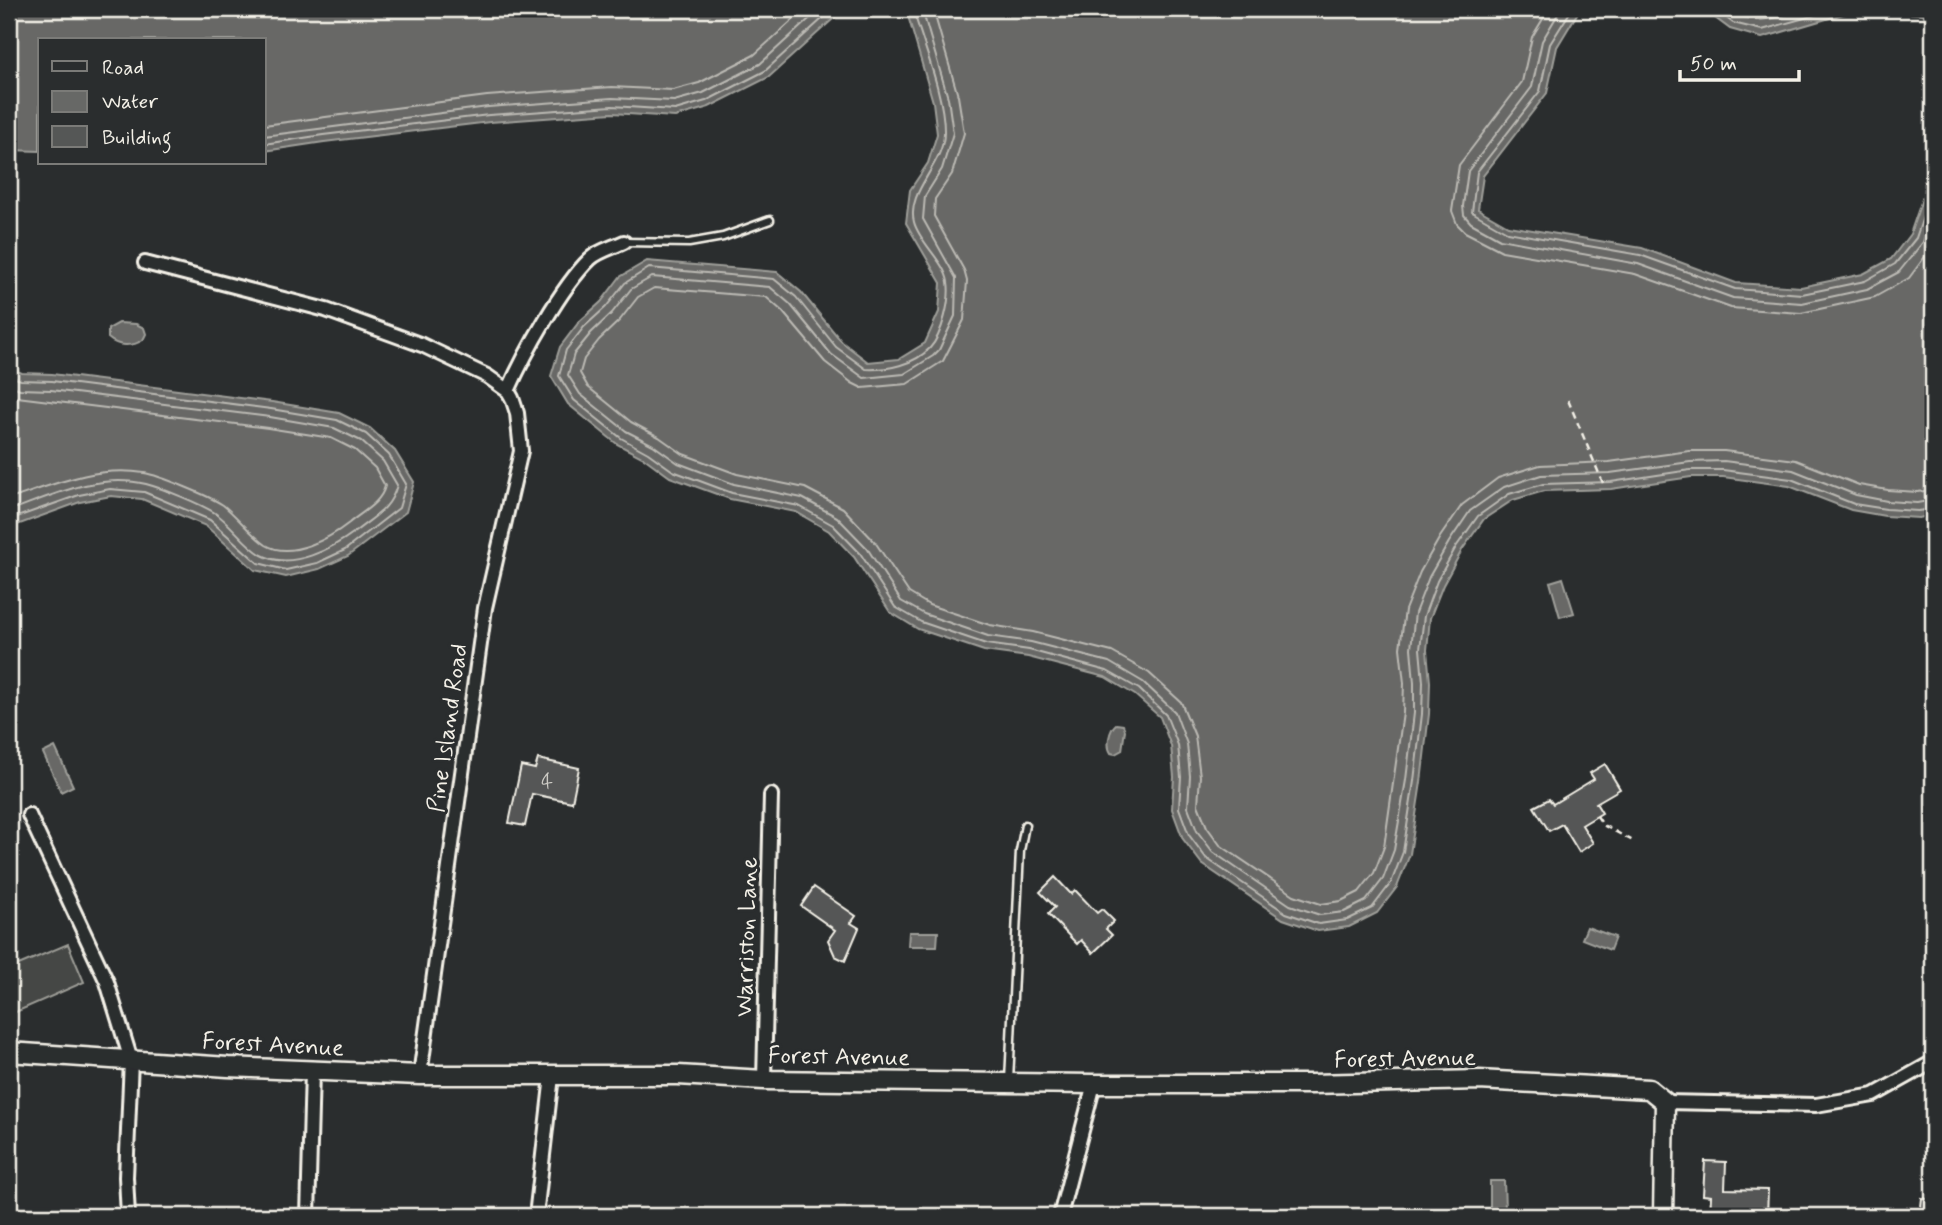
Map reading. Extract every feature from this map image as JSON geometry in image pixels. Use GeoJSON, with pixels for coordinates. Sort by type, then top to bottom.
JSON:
{"type":"FeatureCollection","features":[{"type":"Feature","properties":{"kind":"street"},"geometry":{"type":"LineString","coordinates":[[145,262],[326,310],[422,345],[487,376],[508,391],[520,365],[591,257],[624,242]]}},
{"type":"Feature","properties":{"kind":"street","name":"Pine Island Road"},"geometry":{"type":"LineString","coordinates":[[420,1075],[485,608],[521,451],[517,413],[508,391]]}},
{"type":"Feature","properties":{"kind":"street","name":"Warriston Lane"},"geometry":{"type":"LineString","coordinates":[[764,1080],[771,796]]}},
{"type":"Feature","properties":{"kind":"street"},"geometry":{"type":"LineString","coordinates":[[29,816],[107,982],[131,1060],[125,1177],[128,1216]]}},
{"type":"Feature","properties":{"kind":"street","name":"Forest Avenue"},"geometry":{"type":"LineString","coordinates":[[9,1052],[420,1075],[678,1075],[764,1080],[1094,1084],[1311,1084],[1479,1080],[1648,1089],[1665,1102]]}},
{"type":"Feature","properties":{"kind":"street"},"geometry":{"type":"LineString","coordinates":[[1663,1216],[1665,1102],[1816,1105],[1874,1095],[1933,1062]]}},
{"type":"Feature","properties":{"kind":"street"},"geometry":{"type":"LineString","coordinates":[[308,1216],[312,1071]]}},
{"type":"Feature","properties":{"kind":"street"},"geometry":{"type":"LineString","coordinates":[[536,1216],[552,1076]]}},
{"type":"Feature","properties":{"kind":"street"},"geometry":{"type":"LineString","coordinates":[[1060,1216],[1094,1084]]}},
{"type":"Feature","properties":{"kind":"lane"},"geometry":{"type":"LineString","coordinates":[[624,242],[689,243],[723,237],[770,220]]}},
{"type":"Feature","properties":{"kind":"lane"},"geometry":{"type":"LineString","coordinates":[[1009,1083],[1020,851],[1026,825]]}},
{"type":"Feature","properties":{"kind":"path"},"geometry":{"type":"LineString","coordinates":[[1568,400],[1603,483]]}},
{"type":"Feature","properties":{"kind":"path"},"geometry":{"type":"LineString","coordinates":[[1597,816],[1603,825],[1633,841]]}},
{"type":"Feature","properties":{"kind":"shaded area"},"geometry":{"type":"Polygon","coordinates":[[[68,944],[84,982],[9,1015],[9,969],[68,944]]]}},
{"type":"Feature","properties":{"kind":"water"},"geometry":{"type":"Polygon","coordinates":[[[9,9],[844,9],[769,77],[709,107],[675,117],[612,113],[490,122],[266,151],[266,38],[38,38],[38,151],[9,150],[9,9]]]}},
{"type":"Feature","properties":{"kind":"water"},"geometry":{"type":"Polygon","coordinates":[[[906,9],[1580,9],[1557,47],[1547,93],[1483,176],[1478,209],[1508,226],[1642,248],[1736,283],[1801,287],[1863,274],[1891,259],[1910,234],[1932,170],[1933,156],[1933,515],[1919,518],[1885,516],[1851,510],[1789,486],[1723,477],[1691,477],[1611,489],[1544,491],[1513,500],[1484,519],[1462,550],[1443,585],[1430,618],[1427,650],[1429,714],[1421,782],[1410,854],[1397,887],[1377,913],[1349,927],[1318,931],[1283,919],[1202,864],[1183,839],[1172,809],[1174,777],[1171,746],[1160,717],[1135,695],[1105,677],[1028,657],[984,651],[918,629],[890,612],[854,557],[829,531],[796,512],[730,499],[670,477],[644,458],[617,444],[568,404],[551,376],[560,347],[579,322],[601,302],[620,277],[647,261],[777,272],[801,292],[842,342],[868,362],[899,359],[925,343],[939,312],[941,283],[906,223],[910,190],[928,163],[937,134],[933,102],[906,9]]]}},
{"type":"Feature","properties":{"kind":"water"},"geometry":{"type":"Polygon","coordinates":[[[1703,9],[1933,9],[1933,31],[1923,14],[1857,10],[1762,38],[1730,29],[1703,9]]]}},
{"type":"Feature","properties":{"kind":"water"},"geometry":{"type":"Polygon","coordinates":[[[119,323],[136,324],[144,328],[146,334],[143,340],[125,345],[112,341],[108,338],[108,329],[119,323]]]}},
{"type":"Feature","properties":{"kind":"water"},"geometry":{"type":"Polygon","coordinates":[[[9,368],[22,373],[52,374],[339,413],[370,428],[395,451],[414,482],[406,512],[348,556],[319,569],[286,577],[255,570],[206,526],[142,499],[111,496],[80,502],[17,525],[9,523],[9,368]]]}},
{"type":"Feature","properties":{"kind":"water"},"geometry":{"type":"Polygon","coordinates":[[[1563,578],[1574,613],[1560,617],[1550,582],[1563,578]]]}},
{"type":"Feature","properties":{"kind":"water"},"geometry":{"type":"Polygon","coordinates":[[[1116,724],[1123,725],[1125,730],[1122,750],[1115,754],[1109,750],[1109,742],[1116,724]]]}},
{"type":"Feature","properties":{"kind":"water"},"geometry":{"type":"Polygon","coordinates":[[[55,747],[73,786],[61,792],[43,753],[55,747]]]}},
{"type":"Feature","properties":{"kind":"water"},"geometry":{"type":"Polygon","coordinates":[[[1587,927],[1615,937],[1610,950],[1582,939],[1587,927]]]}},
{"type":"Feature","properties":{"kind":"water"},"geometry":{"type":"Polygon","coordinates":[[[909,932],[938,932],[937,946],[908,946],[909,932]]]}},
{"type":"Feature","properties":{"kind":"water"},"geometry":{"type":"Polygon","coordinates":[[[1490,1181],[1504,1181],[1505,1209],[1490,1210],[1490,1181]]]}},
{"type":"Feature","properties":{"kind":"building"},"geometry":{"type":"Polygon","coordinates":[[[538,759],[579,768],[572,802],[532,794],[525,826],[509,823],[521,766],[535,769],[538,759]]]}},
{"type":"Feature","properties":{"kind":"building"},"geometry":{"type":"Polygon","coordinates":[[[1605,764],[1620,789],[1596,803],[1602,813],[1582,825],[1593,843],[1579,852],[1562,824],[1549,831],[1534,807],[1549,799],[1553,804],[1594,779],[1590,773],[1605,764]]]}},
{"type":"Feature","properties":{"kind":"building"},"geometry":{"type":"Polygon","coordinates":[[[1055,877],[1071,894],[1075,890],[1097,913],[1102,909],[1114,921],[1106,929],[1112,935],[1093,953],[1081,940],[1077,944],[1048,914],[1055,907],[1040,892],[1055,877]]]}},
{"type":"Feature","properties":{"kind":"building"},"geometry":{"type":"Polygon","coordinates":[[[814,887],[856,916],[851,923],[859,928],[845,961],[835,956],[828,940],[835,930],[801,906],[814,887]]]}},
{"type":"Feature","properties":{"kind":"building"},"geometry":{"type":"Polygon","coordinates":[[[1705,1161],[1726,1162],[1725,1189],[1768,1190],[1767,1216],[1710,1216],[1711,1196],[1703,1195],[1705,1161]]]}},
{"type":"Feature","properties":{"kind":"building"},"geometry":{"type":"Polygon","coordinates":[[[1922,1198],[1933,1200],[1933,1216],[1920,1216],[1922,1198]]]}}]}
